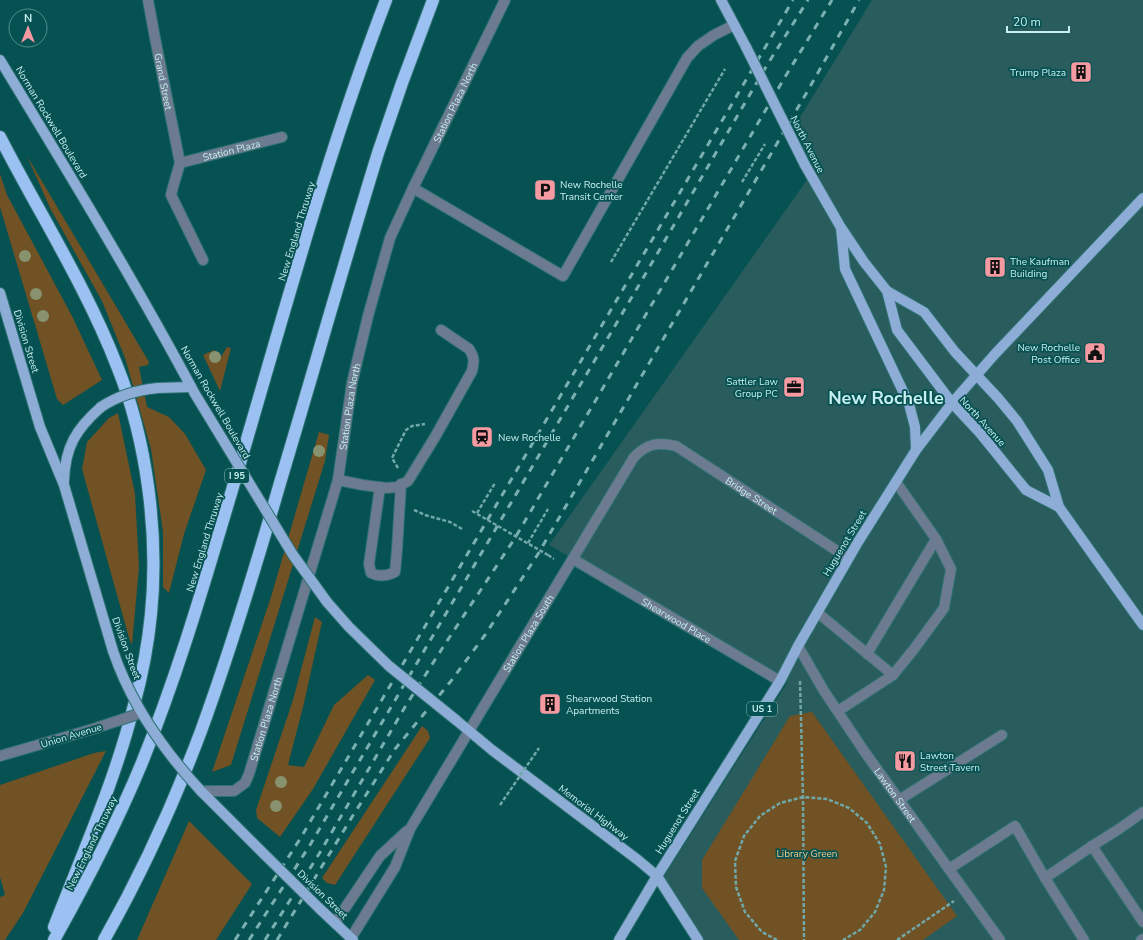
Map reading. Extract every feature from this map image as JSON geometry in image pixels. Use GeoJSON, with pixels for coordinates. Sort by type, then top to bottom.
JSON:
{"type":"FeatureCollection","features":[{"type":"Feature","properties":{"kind":"highway","name":"New England Thruway"},"geometry":{"type":"LineString","coordinates":[[54,940],[76,901],[110,833],[140,766],[168,693],[214,550],[321,187],[344,115],[386,0]]}},
{"type":"Feature","properties":{"kind":"highway"},"geometry":{"type":"LineString","coordinates":[[104,940],[141,870],[173,800],[201,731],[226,660],[252,579],[378,153],[402,82],[433,0]]}},
{"type":"Feature","properties":{"kind":"highway"},"geometry":{"type":"LineString","coordinates":[[0,137],[93,310],[118,368],[128,396],[142,449],[152,523],[153,574],[151,613],[145,657],[134,706],[104,798],[49,940]]}},
{"type":"Feature","properties":{"kind":"main road","name":"North Avenue"},"geometry":{"type":"LineString","coordinates":[[721,0],[805,165],[840,226],[864,262],[887,291],[924,312],[955,352],[1017,421],[1048,470],[1059,507],[1143,626]]}},
{"type":"Feature","properties":{"kind":"main road","name":"Norman Rockwell Boulevard"},"geometry":{"type":"LineString","coordinates":[[0,60],[132,280],[193,390],[293,555],[314,586],[349,627],[384,662],[456,720]]}},
{"type":"Feature","properties":{"kind":"main road","name":"Huguenot Street"},"geometry":{"type":"LineString","coordinates":[[619,940],[657,876],[780,681],[848,558],[916,450],[952,403],[995,354],[1143,198]]}},
{"type":"Feature","properties":{"kind":"main road"},"geometry":{"type":"LineString","coordinates":[[840,226],[845,269],[909,404],[915,427],[916,450]]}},
{"type":"Feature","properties":{"kind":"main road","name":"North Avenue"},"geometry":{"type":"LineString","coordinates":[[887,291],[897,330],[932,378],[952,403],[980,433],[1026,490],[1059,507]]}},
{"type":"Feature","properties":{"kind":"main road","name":"Division Street"},"geometry":{"type":"LineString","coordinates":[[0,295],[40,427],[64,485],[113,651],[121,673],[141,713],[176,764],[200,791],[352,939]]}},
{"type":"Feature","properties":{"kind":"main road"},"geometry":{"type":"LineString","coordinates":[[64,485],[64,470],[72,442],[80,428],[90,416],[101,407],[111,400],[134,392],[158,388],[193,390]]}},
{"type":"Feature","properties":{"kind":"main road","name":"Memorial Highway"},"geometry":{"type":"LineString","coordinates":[[456,720],[492,750],[657,876],[698,940]]}},
{"type":"Feature","properties":{"kind":"street","name":"Grand Street"},"geometry":{"type":"LineString","coordinates":[[148,0],[180,163]]}},
{"type":"Feature","properties":{"kind":"street","name":"Station Plaza North"},"geometry":{"type":"LineString","coordinates":[[200,791],[234,791],[245,783],[249,774],[338,480],[352,383],[368,316],[390,238],[505,0]]}},
{"type":"Feature","properties":{"kind":"street"},"geometry":{"type":"LineString","coordinates":[[413,188],[563,276],[687,58],[698,46],[714,35],[734,25]]}},
{"type":"Feature","properties":{"kind":"street","name":"Station Plaza"},"geometry":{"type":"LineString","coordinates":[[180,163],[282,137]]}},
{"type":"Feature","properties":{"kind":"street"},"geometry":{"type":"LineString","coordinates":[[180,163],[171,195],[203,260]]}},
{"type":"Feature","properties":{"kind":"street"},"geometry":{"type":"LineString","coordinates":[[338,480],[386,488],[397,487],[408,481],[435,437],[472,371],[474,361],[472,353],[469,349],[441,330]]}},
{"type":"Feature","properties":{"kind":"street","name":"Bridge Street"},"geometry":{"type":"LineString","coordinates":[[652,444],[665,443],[676,446],[848,558]]}},
{"type":"Feature","properties":{"kind":"street","name":"Station Plaza South"},"geometry":{"type":"LineString","coordinates":[[352,939],[395,867],[410,829],[634,457],[641,449],[652,444]]}},
{"type":"Feature","properties":{"kind":"street"},"geometry":{"type":"LineString","coordinates":[[838,711],[893,675],[944,608],[951,569],[936,539],[896,482]]}},
{"type":"Feature","properties":{"kind":"street"},"geometry":{"type":"LineString","coordinates":[[380,487],[368,564],[371,573],[385,576],[395,572],[401,484]]}},
{"type":"Feature","properties":{"kind":"street"},"geometry":{"type":"LineString","coordinates":[[867,654],[936,539]]}},
{"type":"Feature","properties":{"kind":"street","name":"Shearwood Place"},"geometry":{"type":"LineString","coordinates":[[573,559],[780,681]]}},
{"type":"Feature","properties":{"kind":"street"},"geometry":{"type":"LineString","coordinates":[[818,613],[893,675]]}},
{"type":"Feature","properties":{"kind":"street","name":"Lawton Street"},"geometry":{"type":"LineString","coordinates":[[798,646],[824,690],[864,751],[1000,940]]}},
{"type":"Feature","properties":{"kind":"street","name":"Union Avenue"},"geometry":{"type":"LineString","coordinates":[[0,756],[93,729],[141,713]]}},
{"type":"Feature","properties":{"kind":"street"},"geometry":{"type":"LineString","coordinates":[[899,800],[1002,734]]}},
{"type":"Feature","properties":{"kind":"street"},"geometry":{"type":"LineString","coordinates":[[1045,878],[1143,812]]}},
{"type":"Feature","properties":{"kind":"street"},"geometry":{"type":"LineString","coordinates":[[949,869],[1015,826],[1045,878],[1084,940]]}},
{"type":"Feature","properties":{"kind":"street","name":"Station Plaza South"},"geometry":{"type":"LineString","coordinates":[[335,923],[380,856],[410,829]]}},
{"type":"Feature","properties":{"kind":"street"},"geometry":{"type":"LineString","coordinates":[[1092,846],[1143,922]]}},
{"type":"Feature","properties":{"kind":"path"},"geometry":{"type":"LineString","coordinates":[[611,262],[725,70]]}},
{"type":"Feature","properties":{"kind":"path"},"geometry":{"type":"LineString","coordinates":[[742,182],[765,144]]}},
{"type":"Feature","properties":{"kind":"path"},"geometry":{"type":"LineString","coordinates":[[477,513],[495,483]]}},
{"type":"Feature","properties":{"kind":"path"},"geometry":{"type":"LineString","coordinates":[[528,543],[548,509]]}},
{"type":"Feature","properties":{"kind":"path"},"geometry":{"type":"LineString","coordinates":[[472,511],[554,559]]}},
{"type":"Feature","properties":{"kind":"path"},"geometry":{"type":"LineString","coordinates":[[800,678],[804,940]]}},
{"type":"Feature","properties":{"kind":"path"},"geometry":{"type":"LineString","coordinates":[[500,805],[539,748]]}},
{"type":"Feature","properties":{"kind":"path"},"geometry":{"type":"LineString","coordinates":[[777,940],[762,932],[745,912],[736,887],[735,861],[744,836],[760,816],[780,803],[803,798],[827,799],[849,808],[867,823],[880,844],[886,867],[884,890],[875,912],[860,930],[843,940]]}},
{"type":"Feature","properties":{"kind":"path"},"geometry":{"type":"LineString","coordinates":[[897,940],[966,893]]}},
{"type":"Feature","properties":{"kind":"shaded area"},"geometry":{"type":"Polygon","coordinates":[[[872,0],[1143,0],[1143,940],[704,940],[663,878],[787,683],[549,545],[814,170],[794,127],[872,0]]]}},
{"type":"Feature","properties":{"kind":"green space"},"geometry":{"type":"Polygon","coordinates":[[[27,156],[149,362],[148,365],[139,367],[147,407],[169,417],[185,434],[206,470],[184,534],[169,593],[163,587],[163,532],[151,449],[125,358],[102,301],[50,208],[27,156]]]}},
{"type":"Feature","properties":{"kind":"green space"},"geometry":{"type":"Polygon","coordinates":[[[0,174],[7,195],[72,316],[102,380],[63,405],[57,399],[0,207],[0,174]]]}},
{"type":"Feature","properties":{"kind":"green space"},"geometry":{"type":"Polygon","coordinates":[[[227,347],[231,348],[220,391],[203,355],[214,350],[221,357],[227,347]]]}},
{"type":"Feature","properties":{"kind":"green space"},"geometry":{"type":"Polygon","coordinates":[[[118,413],[135,494],[139,567],[132,645],[82,469],[87,442],[109,418],[118,413]]]}},
{"type":"Feature","properties":{"kind":"green space"},"geometry":{"type":"Polygon","coordinates":[[[319,432],[329,435],[325,461],[231,765],[212,772],[271,597],[319,432]]]}},
{"type":"Feature","properties":{"kind":"green space"},"geometry":{"type":"Polygon","coordinates":[[[315,617],[322,622],[304,703],[288,765],[304,767],[334,705],[368,675],[375,680],[313,789],[280,837],[257,818],[256,810],[293,700],[315,617]]]}},
{"type":"Feature","properties":{"kind":"green space","name":"Library Green"},"geometry":{"type":"Polygon","coordinates":[[[812,712],[957,916],[923,940],[739,940],[702,888],[702,860],[790,716],[812,712]]]}},
{"type":"Feature","properties":{"kind":"green space"},"geometry":{"type":"Polygon","coordinates":[[[422,726],[428,731],[430,738],[335,885],[327,883],[322,878],[422,726]]]}},
{"type":"Feature","properties":{"kind":"green space"},"geometry":{"type":"Polygon","coordinates":[[[106,751],[23,913],[5,940],[0,940],[0,897],[5,895],[0,877],[0,785],[94,753],[106,751]]]}},
{"type":"Feature","properties":{"kind":"green space"},"geometry":{"type":"Polygon","coordinates":[[[189,821],[252,884],[216,940],[137,940],[189,821]]]}},
{"type":"Feature","properties":{"kind":"railway"},"geometry":{"type":"LineString","coordinates":[[235,940],[300,839],[793,0]]}},
{"type":"Feature","properties":{"kind":"railway"},"geometry":{"type":"LineString","coordinates":[[249,940],[310,845],[767,65],[808,0]]}},
{"type":"Feature","properties":{"kind":"railway"},"geometry":{"type":"LineString","coordinates":[[265,940],[319,854],[405,707],[515,538],[785,77],[832,0]]}},
{"type":"Feature","properties":{"kind":"railway"},"geometry":{"type":"LineString","coordinates":[[277,940],[395,749],[451,681],[485,635],[538,554],[859,0]]}},
{"type":"Feature","properties":{"kind":"place","name":"Trump Plaza"},"geometry":{"type":"Point","coordinates":[1081,72]}},
{"type":"Feature","properties":{"kind":"place","name":"New Rochelle Transit Center"},"geometry":{"type":"Point","coordinates":[545,190]}},
{"type":"Feature","properties":{"kind":"place","name":"The Kaufman Building"},"geometry":{"type":"Point","coordinates":[995,267]}},
{"type":"Feature","properties":{"kind":"place","name":"New Rochelle Post Office"},"geometry":{"type":"Point","coordinates":[1095,353]}},
{"type":"Feature","properties":{"kind":"place","name":"Sattler Law Group PC"},"geometry":{"type":"Point","coordinates":[794,387]}},
{"type":"Feature","properties":{"kind":"place","name":"New Rochelle"},"geometry":{"type":"Point","coordinates":[482,437]}},
{"type":"Feature","properties":{"kind":"place","name":"Shearwood Station Apartments"},"geometry":{"type":"Point","coordinates":[550,704]}},
{"type":"Feature","properties":{"kind":"place","name":"Lawton Street Tavern"},"geometry":{"type":"Point","coordinates":[905,761]}},
{"type":"Feature","properties":{"kind":"district","name":"New Rochelle"},"geometry":{"type":"Point","coordinates":[886,398]}}]}
